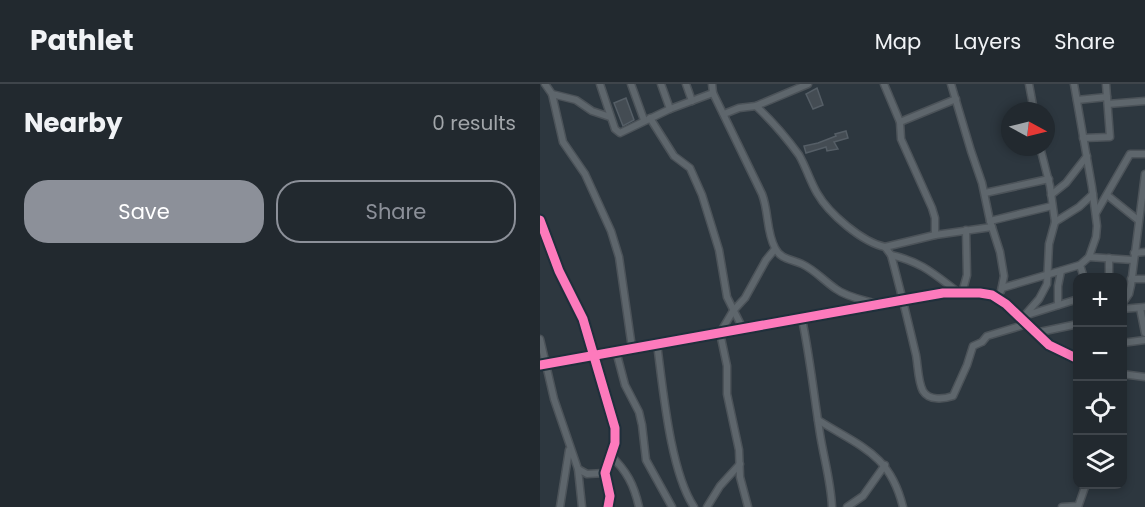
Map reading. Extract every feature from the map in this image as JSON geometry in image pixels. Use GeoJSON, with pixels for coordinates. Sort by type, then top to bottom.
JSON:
{"type":"FeatureCollection","features":[{"type":"Feature","properties":{"kind":"street"},"geometry":{"type":"LineString","coordinates":[[545,84],[552,94],[563,142],[585,174],[619,257],[632,348]]}},
{"type":"Feature","properties":{"kind":"street"},"geometry":{"type":"LineString","coordinates":[[600,84],[615,129],[620,133],[670,109],[713,93]]}},
{"type":"Feature","properties":{"kind":"street"},"geometry":{"type":"LineString","coordinates":[[631,84],[647,119],[674,156],[690,168],[702,195],[719,250],[727,297],[743,329]]}},
{"type":"Feature","properties":{"kind":"street"},"geometry":{"type":"LineString","coordinates":[[661,84],[670,109]]}},
{"type":"Feature","properties":{"kind":"street"},"geometry":{"type":"LineString","coordinates":[[686,84],[692,100]]}},
{"type":"Feature","properties":{"kind":"street"},"geometry":{"type":"LineString","coordinates":[[712,84],[713,93],[767,207],[768,226],[775,249],[787,260],[807,267],[838,291],[880,305]]}},
{"type":"Feature","properties":{"kind":"street"},"geometry":{"type":"LineString","coordinates":[[724,114],[739,108],[756,106],[808,84]]}},
{"type":"Feature","properties":{"kind":"street"},"geometry":{"type":"LineString","coordinates":[[884,84],[900,122],[901,139],[932,208],[935,235]]}},
{"type":"Feature","properties":{"kind":"street"},"geometry":{"type":"LineString","coordinates":[[951,84],[985,193],[1001,258],[1004,276],[997,298]]}},
{"type":"Feature","properties":{"kind":"street"},"geometry":{"type":"LineString","coordinates":[[1029,84],[1032,102]]}},
{"type":"Feature","properties":{"kind":"street"},"geometry":{"type":"LineString","coordinates":[[1002,288],[1080,265],[1089,257],[1097,232],[1096,213],[1074,84]]}},
{"type":"Feature","properties":{"kind":"street"},"geometry":{"type":"LineString","coordinates":[[1083,138],[1110,136],[1106,84]]}},
{"type":"Feature","properties":{"kind":"street"},"geometry":{"type":"LineString","coordinates":[[552,94],[576,100],[592,111],[611,117]]}},
{"type":"Feature","properties":{"kind":"street"},"geometry":{"type":"LineString","coordinates":[[900,122],[956,99]]}},
{"type":"Feature","properties":{"kind":"street"},"geometry":{"type":"LineString","coordinates":[[1077,100],[1145,101]]}},
{"type":"Feature","properties":{"kind":"street"},"geometry":{"type":"LineString","coordinates":[[756,106],[801,158],[817,194],[828,208],[858,234],[875,245],[885,247],[935,235],[966,231],[1052,206]]}},
{"type":"Feature","properties":{"kind":"street"},"geometry":{"type":"LineString","coordinates":[[1096,213],[1130,154],[1145,154]]}},
{"type":"Feature","properties":{"kind":"street"},"geometry":{"type":"LineString","coordinates":[[1022,316],[1044,290],[1048,275],[1049,244],[1055,222],[1042,156]]}},
{"type":"Feature","properties":{"kind":"street"},"geometry":{"type":"LineString","coordinates":[[1051,195],[1066,183],[1087,156]]}},
{"type":"Feature","properties":{"kind":"street"},"geometry":{"type":"LineString","coordinates":[[1127,297],[1138,220],[1143,201],[1145,174]]}},
{"type":"Feature","properties":{"kind":"street"},"geometry":{"type":"LineString","coordinates":[[985,193],[1048,179]]}},
{"type":"Feature","properties":{"kind":"street"},"geometry":{"type":"LineString","coordinates":[[1055,222],[1079,207],[1093,194]]}},
{"type":"Feature","properties":{"kind":"street"},"geometry":{"type":"LineString","coordinates":[[1107,195],[1138,220]]}},
{"type":"Feature","properties":{"kind":"street"},"geometry":{"type":"LineString","coordinates":[[540,220],[559,272],[584,319],[616,434],[605,473],[610,496],[608,507]]}},
{"type":"Feature","properties":{"kind":"street"},"geometry":{"type":"LineString","coordinates":[[960,293],[967,275],[966,231]]}},
{"type":"Feature","properties":{"kind":"street"},"geometry":{"type":"LineString","coordinates":[[885,247],[891,255],[903,300],[922,387],[924,393],[931,398],[953,396],[973,346],[987,336],[1027,324]]}},
{"type":"Feature","properties":{"kind":"street"},"geometry":{"type":"LineString","coordinates":[[748,507],[740,477],[739,450],[727,394],[727,366],[720,333],[733,311],[745,298],[761,267],[775,249]]}},
{"type":"Feature","properties":{"kind":"street"},"geometry":{"type":"LineString","coordinates":[[1089,257],[1133,257],[1145,252]]}},
{"type":"Feature","properties":{"kind":"street"},"geometry":{"type":"LineString","coordinates":[[891,255],[910,259],[960,293]]}},
{"type":"Feature","properties":{"kind":"street"},"geometry":{"type":"LineString","coordinates":[[1109,258],[1109,273]]}},
{"type":"Feature","properties":{"kind":"street"},"geometry":{"type":"LineString","coordinates":[[1080,265],[1082,273]]}},
{"type":"Feature","properties":{"kind":"street"},"geometry":{"type":"LineString","coordinates":[[1058,305],[1061,271]]}},
{"type":"Feature","properties":{"kind":"street"},"geometry":{"type":"LineString","coordinates":[[1131,279],[1145,279]]}},
{"type":"Feature","properties":{"kind":"street"},"geometry":{"type":"LineString","coordinates":[[543,364],[802,320],[903,300],[960,293],[980,293],[997,298],[1022,316],[1035,333],[1049,345],[1073,357]]}},
{"type":"Feature","properties":{"kind":"street"},"geometry":{"type":"LineString","coordinates":[[1022,316],[1073,300]]}},
{"type":"Feature","properties":{"kind":"street"},"geometry":{"type":"LineString","coordinates":[[1127,306],[1142,307],[1145,333]]}},
{"type":"Feature","properties":{"kind":"street"},"geometry":{"type":"LineString","coordinates":[[802,320],[831,488],[832,507]]}},
{"type":"Feature","properties":{"kind":"street"},"geometry":{"type":"LineString","coordinates":[[1035,333],[1073,325]]}},
{"type":"Feature","properties":{"kind":"street"},"geometry":{"type":"LineString","coordinates":[[540,339],[543,364],[578,467],[582,507]]}},
{"type":"Feature","properties":{"kind":"street"},"geometry":{"type":"LineString","coordinates":[[1127,342],[1145,340]]}},
{"type":"Feature","properties":{"kind":"street"},"geometry":{"type":"LineString","coordinates":[[657,344],[668,424],[686,493],[694,507]]}},
{"type":"Feature","properties":{"kind":"street"},"geometry":{"type":"LineString","coordinates":[[616,351],[625,386],[640,419],[646,460],[672,507]]}},
{"type":"Feature","properties":{"kind":"street"},"geometry":{"type":"LineString","coordinates":[[1127,375],[1145,377]]}},
{"type":"Feature","properties":{"kind":"street"},"geometry":{"type":"LineString","coordinates":[[818,420],[878,457],[898,486],[903,507]]}},
{"type":"Feature","properties":{"kind":"street"},"geometry":{"type":"LineString","coordinates":[[560,507],[570,446]]}},
{"type":"Feature","properties":{"kind":"street"},"geometry":{"type":"LineString","coordinates":[[610,455],[628,475],[639,507]]}},
{"type":"Feature","properties":{"kind":"street"},"geometry":{"type":"LineString","coordinates":[[707,507],[720,486],[740,464]]}},
{"type":"Feature","properties":{"kind":"street"},"geometry":{"type":"LineString","coordinates":[[847,507],[863,496],[885,465]]}},
{"type":"Feature","properties":{"kind":"street"},"geometry":{"type":"LineString","coordinates":[[578,467],[587,474],[605,473]]}},
{"type":"Feature","properties":{"kind":"street"},"geometry":{"type":"LineString","coordinates":[[1062,507],[1078,506],[1084,489]]}},
{"type":"Feature","properties":{"kind":"building"},"geometry":{"type":"Polygon","coordinates":[[[817,88],[823,105],[813,109],[806,94],[817,88]]]}},
{"type":"Feature","properties":{"kind":"building"},"geometry":{"type":"Polygon","coordinates":[[[626,98],[634,120],[623,126],[614,103],[626,98]]]}},
{"type":"Feature","properties":{"kind":"building"},"geometry":{"type":"Polygon","coordinates":[[[846,131],[848,138],[834,142],[838,149],[827,151],[826,147],[806,153],[804,146],[818,143],[846,131]]]}},
{"type":"Feature","properties":{"kind":"cycle path"},"geometry":{"type":"LineString","coordinates":[[540,220],[559,271],[583,319],[615,428],[615,443],[605,473],[610,496],[608,507]]}},
{"type":"Feature","properties":{"kind":"cycle path"},"geometry":{"type":"LineString","coordinates":[[540,365],[943,293],[992,295],[1006,304],[1049,345],[1073,357]]}}]}
